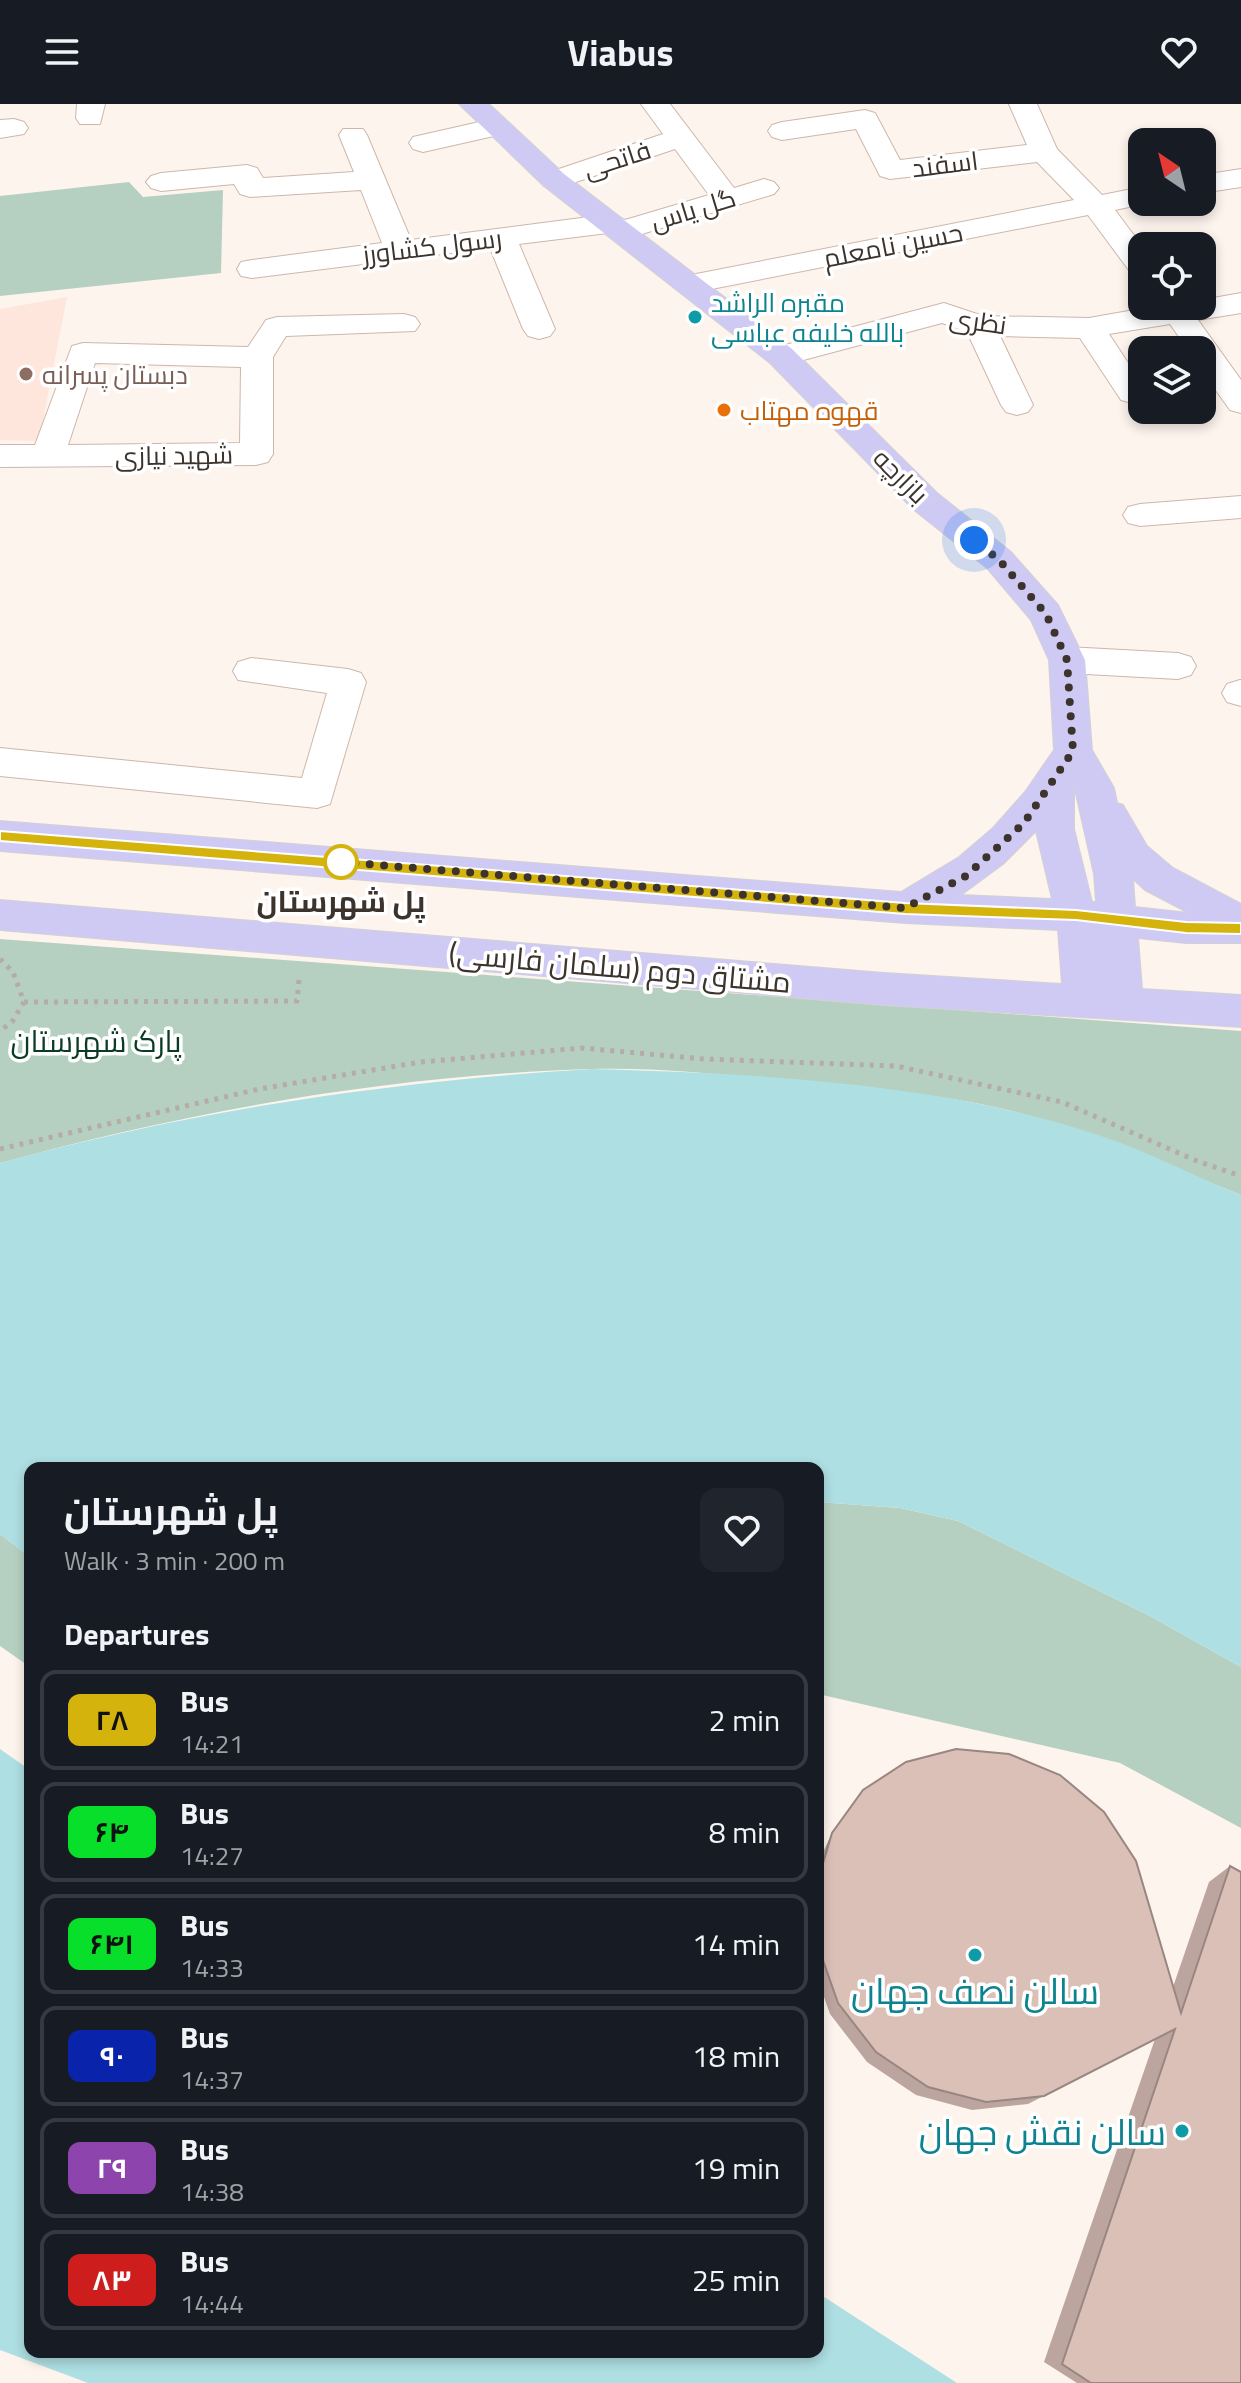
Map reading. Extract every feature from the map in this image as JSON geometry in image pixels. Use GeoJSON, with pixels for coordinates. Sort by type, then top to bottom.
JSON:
{"type":"FeatureCollection","features":[{"type":"Feature","properties":{"kind":"main road","name":"بازارچه"},"geometry":{"type":"LineString","coordinates":[[473,104],[554,180],[781,356],[925,501],[999,560],[1046,614],[1067,660],[1064,766],[1095,788],[1113,874],[1117,920],[1103,1001]]}},
{"type":"Feature","properties":{"kind":"main road"},"geometry":{"type":"LineString","coordinates":[[905,908],[966,876],[1024,823],[1064,766]]}},
{"type":"Feature","properties":{"kind":"main road"},"geometry":{"type":"LineString","coordinates":[[1064,766],[1055,829],[1076,915],[1103,1001]]}},
{"type":"Feature","properties":{"kind":"main road"},"geometry":{"type":"LineString","coordinates":[[1095,788],[1133,856],[1159,879],[1241,925]]}},
{"type":"Feature","properties":{"kind":"main road"},"geometry":{"type":"LineString","coordinates":[[0,836],[905,908],[1076,915],[1186,928],[1241,925]]}},
{"type":"Feature","properties":{"kind":"main road","name":"مشتاق دوم (سلمان فارسی)"},"geometry":{"type":"LineString","coordinates":[[0,915],[884,989],[1241,1011]]}},
{"type":"Feature","properties":{"kind":"street"},"geometry":{"type":"LineString","coordinates":[[655,104],[727,199]]}},
{"type":"Feature","properties":{"kind":"street"},"geometry":{"type":"LineString","coordinates":[[1023,104],[1044,152],[1096,206],[1128,248]]}},
{"type":"Feature","properties":{"kind":"street","name":"اسفند"},"geometry":{"type":"LineString","coordinates":[[782,131],[865,119],[890,170],[1044,152]]}},
{"type":"Feature","properties":{"kind":"street"},"geometry":{"type":"LineString","coordinates":[[423,143],[497,127]]}},
{"type":"Feature","properties":{"kind":"street"},"geometry":{"type":"LineString","coordinates":[[353,135],[400,250]]}},
{"type":"Feature","properties":{"kind":"street","name":"فاتحی"},"geometry":{"type":"LineString","coordinates":[[554,180],[680,138]]}},
{"type":"Feature","properties":{"kind":"street"},"geometry":{"type":"LineString","coordinates":[[161,182],[247,174],[250,188],[372,180]]}},
{"type":"Feature","properties":{"kind":"street"},"geometry":{"type":"LineString","coordinates":[[1216,182],[1241,178]]}},
{"type":"Feature","properties":{"kind":"street","name":"گل یاس"},"geometry":{"type":"LineString","coordinates":[[617,227],[764,188]]}},
{"type":"Feature","properties":{"kind":"street","name":"حسین نامعلم"},"geometry":{"type":"LineString","coordinates":[[691,284],[1128,199]]}},
{"type":"Feature","properties":{"kind":"street","name":"رسول کشاورز"},"geometry":{"type":"LineString","coordinates":[[252,269],[501,237],[617,227]]}},
{"type":"Feature","properties":{"kind":"street"},"geometry":{"type":"LineString","coordinates":[[501,237],[539,329]]}},
{"type":"Feature","properties":{"kind":"street","name":"نظری"},"geometry":{"type":"LineString","coordinates":[[1216,306],[1241,303]]}},
{"type":"Feature","properties":{"kind":"street","name":"نظری"},"geometry":{"type":"LineString","coordinates":[[781,356],[944,313],[980,326],[1089,328],[1128,320]]}},
{"type":"Feature","properties":{"kind":"street"},"geometry":{"type":"LineString","coordinates":[[1183,320],[1241,403]]}},
{"type":"Feature","properties":{"kind":"street"},"geometry":{"type":"LineString","coordinates":[[47,457],[83,353],[257,357],[277,327],[404,324]]}},
{"type":"Feature","properties":{"kind":"street"},"geometry":{"type":"LineString","coordinates":[[980,326],[1017,405]]}},
{"type":"Feature","properties":{"kind":"street"},"geometry":{"type":"LineString","coordinates":[[1089,328],[1128,387]]}},
{"type":"Feature","properties":{"kind":"street","name":"شهید نیازی"},"geometry":{"type":"LineString","coordinates":[[0,456],[256,454],[257,357]]}},
{"type":"Feature","properties":{"kind":"street"},"geometry":{"type":"LineString","coordinates":[[1140,515],[1241,507]]}},
{"type":"Feature","properties":{"kind":"street"},"geometry":{"type":"LineString","coordinates":[[1067,660],[1178,666]]}},
{"type":"Feature","properties":{"kind":"street"},"geometry":{"type":"LineString","coordinates":[[0,762],[317,794],[348,682],[251,671]]}},
{"type":"Feature","properties":{"kind":"path"},"geometry":{"type":"LineString","coordinates":[[0,959],[8,964],[24,1002],[12,1022],[0,1031]]}},
{"type":"Feature","properties":{"kind":"path"},"geometry":{"type":"LineString","coordinates":[[0,1149],[274,1087],[421,1062],[582,1048],[704,1059],[896,1066],[1062,1102],[1197,1161],[1241,1176]]}},
{"type":"Feature","properties":{"kind":"shaded area","name":"دبستان پسرانه"},"geometry":{"type":"Polygon","coordinates":[[[67,297],[39,441],[0,440],[0,309],[67,297]]]}},
{"type":"Feature","properties":{"kind":"green space"},"geometry":{"type":"Polygon","coordinates":[[[129,182],[143,197],[223,190],[221,273],[0,296],[0,196],[129,182]]]}},
{"type":"Feature","properties":{"kind":"green space","name":"پارک شهرستان"},"geometry":{"type":"Polygon","coordinates":[[[0,939],[1241,1031],[1241,1195],[1104,1140],[994,1107],[887,1090],[644,1069],[516,1073],[367,1088],[144,1127],[0,1163],[0,939]]]}},
{"type":"Feature","properties":{"kind":"green space"},"geometry":{"type":"Polygon","coordinates":[[[824,1502],[900,1508],[958,1521],[1148,1615],[1241,1667],[1241,1828],[1120,1763],[824,1695],[824,1502]]]}},
{"type":"Feature","properties":{"kind":"green space"},"geometry":{"type":"Polygon","coordinates":[[[0,1534],[24,1552],[24,1663],[0,1646],[0,1534]]]}},
{"type":"Feature","properties":{"kind":"water"},"geometry":{"type":"Polygon","coordinates":[[[592,1069],[718,1074],[850,1084],[915,1093],[1042,1118],[1101,1136],[1241,1195],[1241,1667],[1148,1615],[958,1521],[900,1508],[824,1502],[824,1462],[24,1462],[24,1552],[0,1534],[0,1163],[220,1113],[368,1090],[592,1069]]]}},
{"type":"Feature","properties":{"kind":"water"},"geometry":{"type":"Polygon","coordinates":[[[0,1749],[24,1766],[24,2358],[824,2358],[824,2297],[957,2383],[88,2383],[0,2350],[0,1749]]]}},
{"type":"Feature","properties":{"kind":"building"},"geometry":{"type":"Polygon","coordinates":[[[956,1749],[1009,1754],[1060,1775],[1104,1812],[1136,1861],[1181,2013],[1230,1866],[1241,1872],[1241,2383],[1091,2383],[1062,2364],[1175,2029],[1044,2096],[986,2102],[928,2087],[876,2052],[838,2003],[824,1963],[824,1860],[832,1833],[863,1790],[906,1762],[956,1749]]]}},
{"type":"Feature","properties":{"kind":"bus line","name":"۲۸"},"geometry":{"type":"LineString","coordinates":[[0,836],[905,908],[1076,915],[1186,928],[1241,928]]}},
{"type":"Feature","properties":{"kind":"place","name":"مقبره الراشد بالله خلیفه عباسی"},"geometry":{"type":"Point","coordinates":[695,317]}},
{"type":"Feature","properties":{"kind":"place","name":"دبستان پسرانه"},"geometry":{"type":"Point","coordinates":[26,374]}},
{"type":"Feature","properties":{"kind":"place","name":"قهوه مهتاب"},"geometry":{"type":"Point","coordinates":[724,410]}},
{"type":"Feature","properties":{"kind":"place","name":"پل شهرستان"},"geometry":{"type":"Point","coordinates":[341,862]}},
{"type":"Feature","properties":{"kind":"place","name":"سالن نصف جهان"},"geometry":{"type":"Point","coordinates":[975,1955]}},
{"type":"Feature","properties":{"kind":"place","name":"سالن نقش جهان"},"geometry":{"type":"Point","coordinates":[1182,2131]}},
{"type":"Feature","properties":{"kind":"route"},"geometry":{"type":"LineString","coordinates":[[341,862],[905,908],[966,876],[1024,823],[1073,751],[1067,660],[1046,614],[999,560],[974,540]]}}]}
